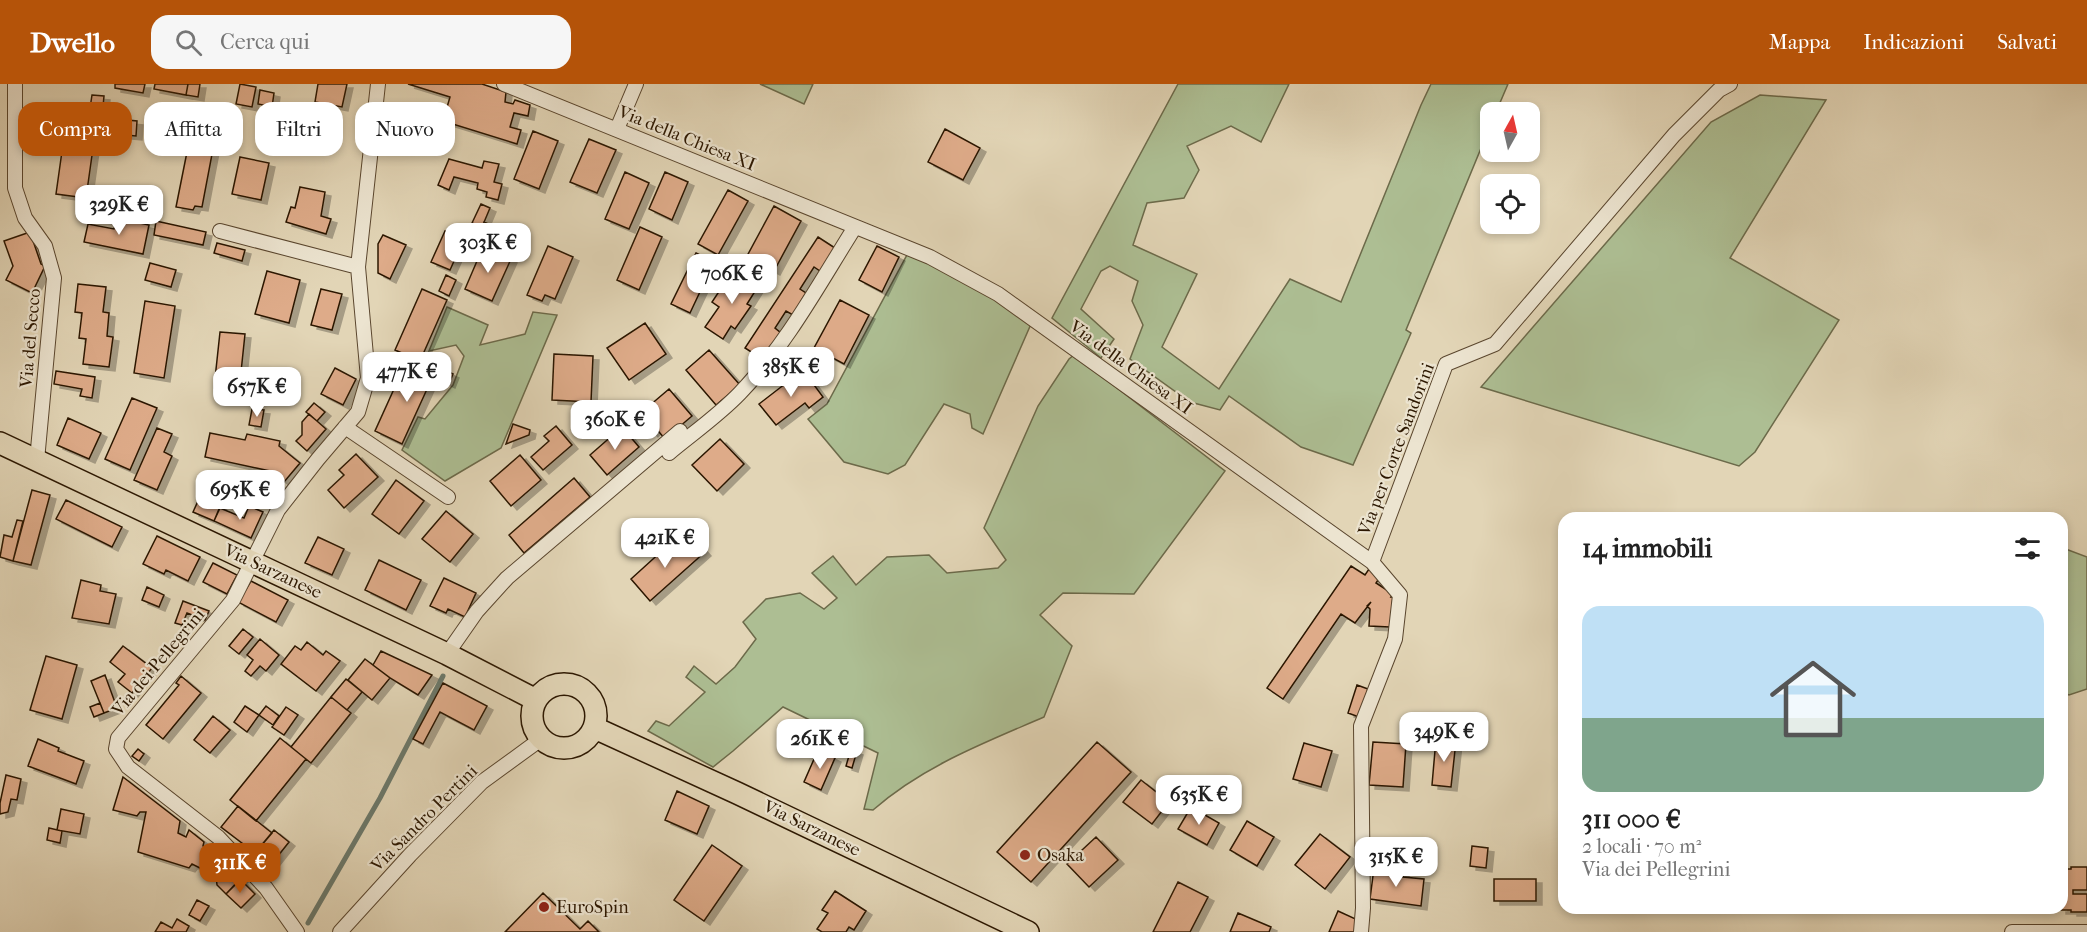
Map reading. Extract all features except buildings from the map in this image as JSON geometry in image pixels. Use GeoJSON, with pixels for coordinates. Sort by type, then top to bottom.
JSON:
{"type":"FeatureCollection","features":[{"type":"Feature","properties":{"kind":"main road","name":"Via Sarzanese"},"geometry":{"type":"LineString","coordinates":[[0,443],[447,654],[536,700]]}},
{"type":"Feature","properties":{"kind":"main road"},"geometry":{"type":"LineString","coordinates":[[573,685],[583,689],[596,706],[595,728],[581,744],[571,748],[560,748],[541,739],[535,730],[532,710],[536,700],[552,686],[573,685]]}},
{"type":"Feature","properties":{"kind":"main road","name":"Via Sarzanese"},"geometry":{"type":"LineString","coordinates":[[595,728],[737,792],[1028,932]]}},
{"type":"Feature","properties":{"kind":"street","name":"Via del Secco"},"geometry":{"type":"LineString","coordinates":[[15,84],[15,188],[25,218],[45,246],[54,278],[37,460]]}},
{"type":"Feature","properties":{"kind":"street","name":"Via dei Pellegrini"},"geometry":{"type":"LineString","coordinates":[[297,932],[266,888],[218,837],[128,768],[116,749],[118,738],[233,600],[278,510],[358,412],[368,378],[358,267],[378,84]]}},
{"type":"Feature","properties":{"kind":"street","name":"Via della Chiesa XI"},"geometry":{"type":"LineString","coordinates":[[504,84],[930,257],[998,294],[1372,562]]}},
{"type":"Feature","properties":{"kind":"street"},"geometry":{"type":"LineString","coordinates":[[617,129],[636,84]]}},
{"type":"Feature","properties":{"kind":"street","name":"Via per Corte Sandorini"},"geometry":{"type":"LineString","coordinates":[[1361,932],[1363,908],[1361,726],[1395,639],[1400,595],[1372,562],[1446,364],[1495,344],[1674,135],[1719,90],[1730,84]]}},
{"type":"Feature","properties":{"kind":"street"},"geometry":{"type":"LineString","coordinates":[[669,453],[739,395],[771,358],[786,338],[855,227]]}},
{"type":"Feature","properties":{"kind":"street"},"geometry":{"type":"LineString","coordinates":[[220,231],[358,267]]}},
{"type":"Feature","properties":{"kind":"street"},"geometry":{"type":"LineString","coordinates":[[345,427],[448,497]]}},
{"type":"Feature","properties":{"kind":"street"},"geometry":{"type":"LineString","coordinates":[[447,654],[477,611],[507,578],[680,431]]}},
{"type":"Feature","properties":{"kind":"street","name":"Via Sandro Pertini"},"geometry":{"type":"LineString","coordinates":[[340,932],[410,855],[482,782],[541,739]]}},
{"type":"Feature","properties":{"kind":"street"},"geometry":{"type":"LineString","coordinates":[[2012,932],[2087,932]]}},
{"type":"Feature","properties":{"kind":"green space"},"geometry":{"type":"Polygon","coordinates":[[[760,84],[813,84],[804,104],[760,84]]]}},
{"type":"Feature","properties":{"kind":"green space"},"geometry":{"type":"Polygon","coordinates":[[[1178,84],[1289,84],[1261,142],[1231,126],[1187,146],[1199,170],[1184,198],[1147,203],[1133,245],[1197,274],[1162,347],[1219,389],[1290,279],[1341,302],[1431,84],[1508,84],[1500,102],[1480,102],[1480,151],[1406,330],[1411,333],[1353,465],[1301,447],[1229,396],[1220,410],[1190,402],[1130,359],[1143,325],[1132,301],[1138,281],[1110,266],[1101,271],[1081,309],[1114,339],[1101,358],[1052,318],[1178,84]]]}},
{"type":"Feature","properties":{"kind":"green space"},"geometry":{"type":"Polygon","coordinates":[[[1760,95],[1826,100],[1730,258],[1839,320],[1755,452],[1739,466],[1481,387],[1711,122],[1760,95]]]}},
{"type":"Feature","properties":{"kind":"green space"},"geometry":{"type":"Polygon","coordinates":[[[908,253],[994,297],[1031,324],[983,434],[972,428],[970,414],[944,404],[905,465],[888,474],[844,462],[808,419],[827,404],[908,253]]]}},
{"type":"Feature","properties":{"kind":"green space"},"geometry":{"type":"Polygon","coordinates":[[[447,307],[488,325],[480,345],[525,334],[533,312],[557,315],[501,448],[445,481],[402,450],[418,417],[425,419],[453,385],[464,356],[456,345],[429,351],[447,307]]]}},
{"type":"Feature","properties":{"kind":"green space"},"geometry":{"type":"Polygon","coordinates":[[[1074,355],[1225,471],[1134,594],[1063,593],[1040,615],[1072,646],[1044,717],[933,768],[892,794],[873,810],[864,809],[878,753],[783,707],[713,767],[648,731],[656,721],[669,726],[705,692],[686,677],[694,666],[716,684],[735,667],[756,639],[743,622],[766,599],[800,593],[824,609],[837,598],[812,573],[833,556],[856,585],[887,557],[929,555],[947,573],[998,568],[1006,560],[984,528],[1038,406],[1074,355]]]}},
{"type":"Feature","properties":{"kind":"green space"},"geometry":{"type":"Polygon","coordinates":[[[2068,550],[2087,557],[2087,689],[2069,695],[2068,550]]]}},
{"type":"Feature","properties":{"kind":"waterway"},"geometry":{"type":"LineString","coordinates":[[308,923],[380,798],[443,676]]}},
{"type":"Feature","properties":{"kind":"place","name":"Osaka"},"geometry":{"type":"Point","coordinates":[1025,855]}},
{"type":"Feature","properties":{"kind":"place","name":"EuroSpin"},"geometry":{"type":"Point","coordinates":[544,907]}}]}
